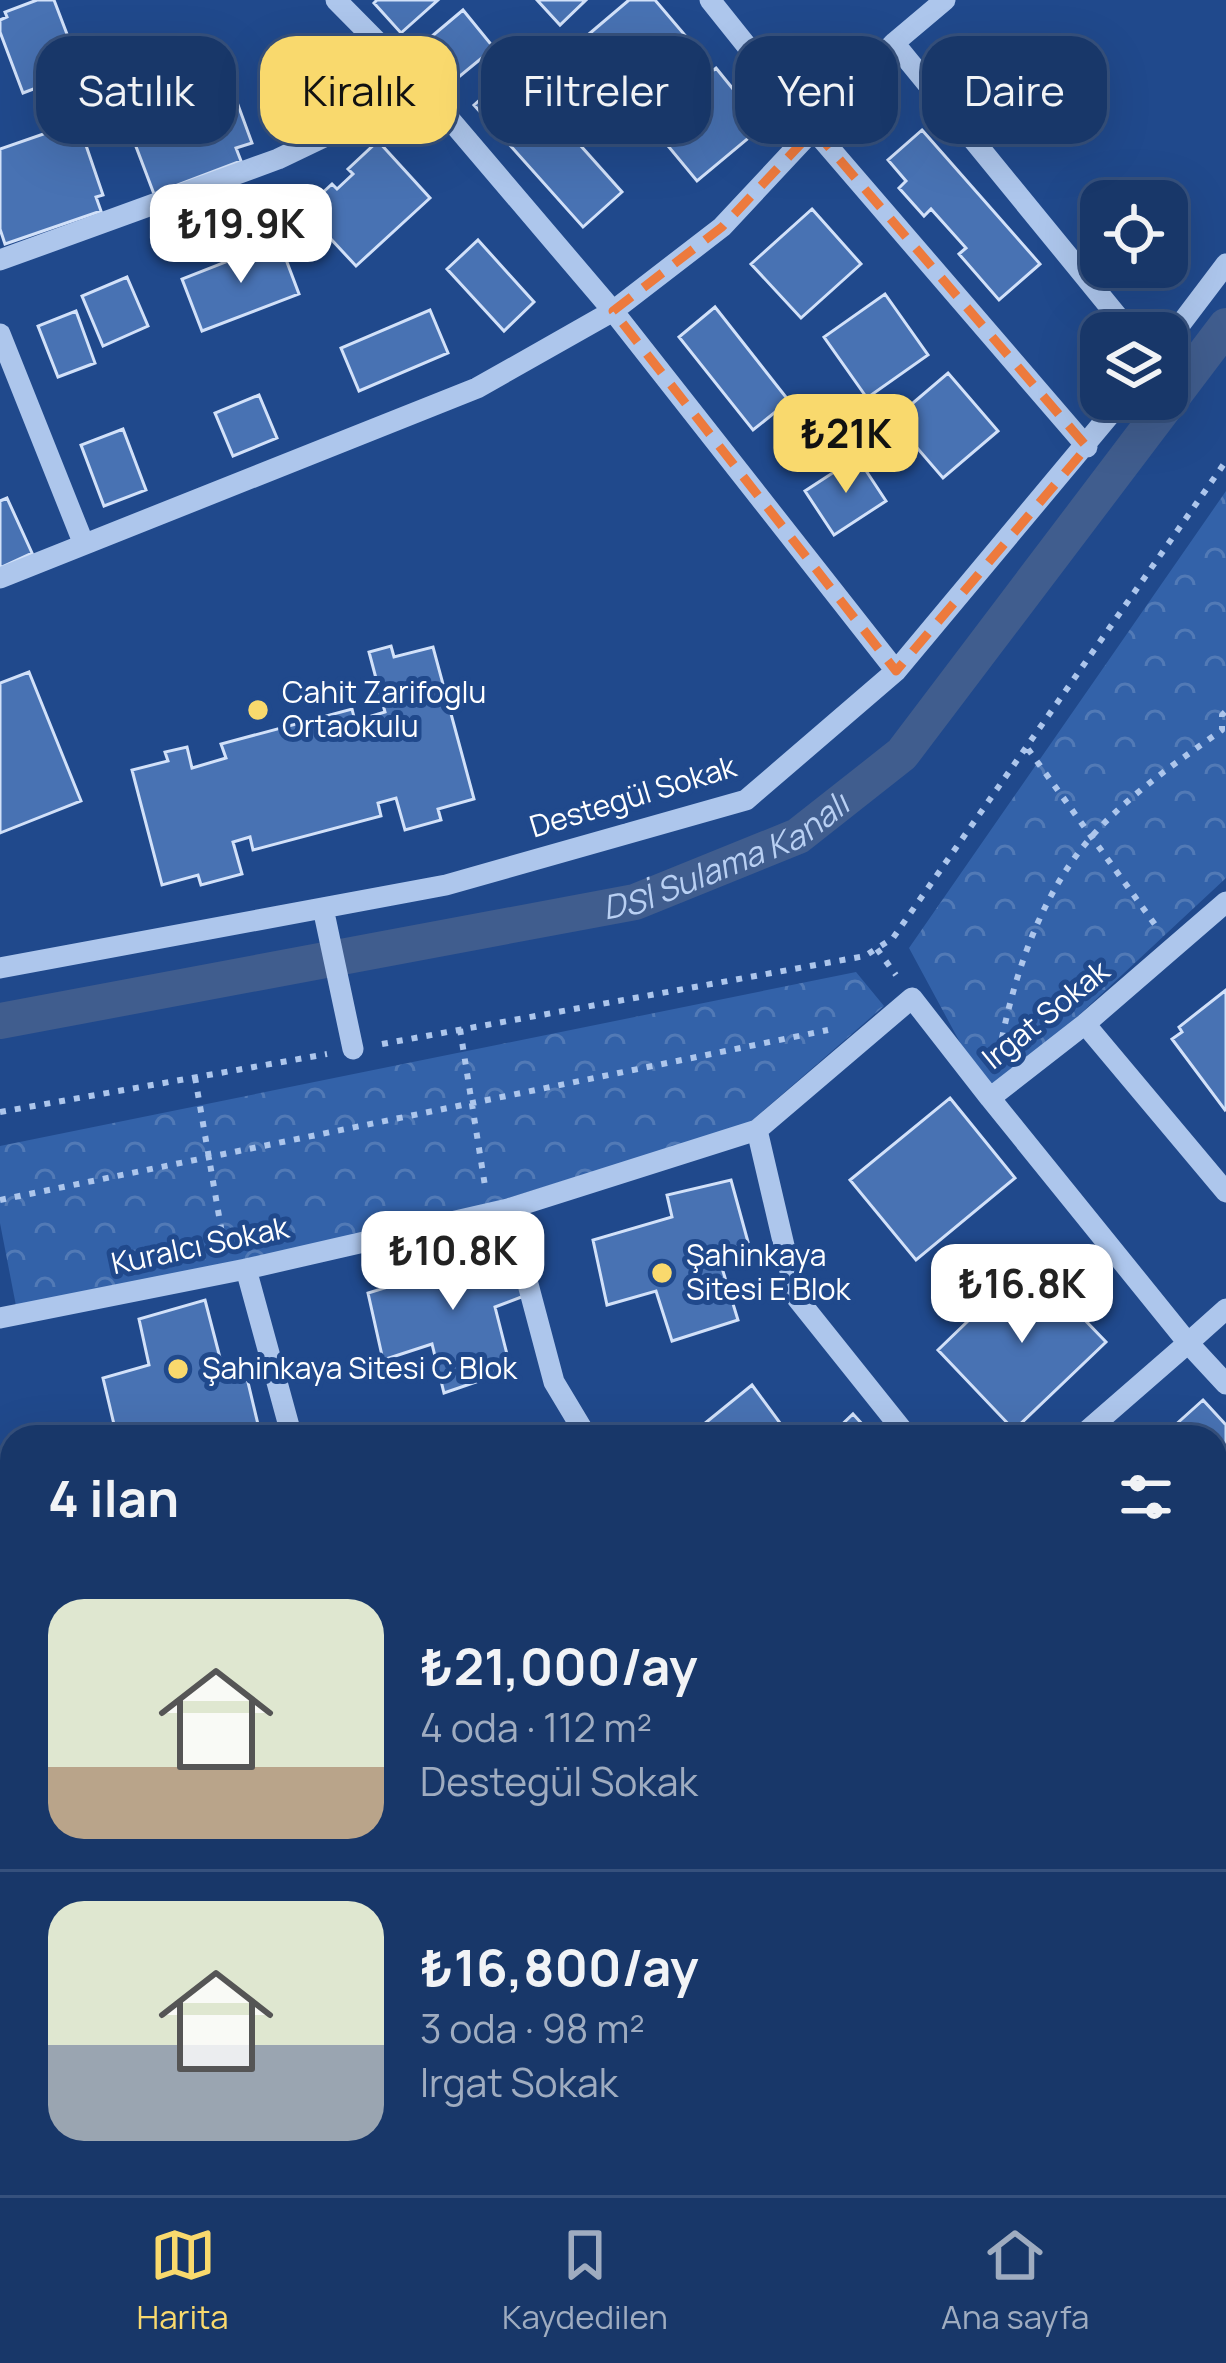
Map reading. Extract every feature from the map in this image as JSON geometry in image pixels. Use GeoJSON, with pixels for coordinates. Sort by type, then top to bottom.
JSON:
{"type":"FeatureCollection","features":[{"type":"Feature","properties":{"kind":"street"},"geometry":{"type":"LineString","coordinates":[[336,0],[372,36]]}},
{"type":"Feature","properties":{"kind":"street"},"geometry":{"type":"LineString","coordinates":[[710,0],[739,36]]}},
{"type":"Feature","properties":{"kind":"street"},"geometry":{"type":"LineString","coordinates":[[898,41],[945,0]]}},
{"type":"Feature","properties":{"kind":"street"},"geometry":{"type":"LineString","coordinates":[[898,49],[1114,312]]}},
{"type":"Feature","properties":{"kind":"street"},"geometry":{"type":"LineString","coordinates":[[457,128],[613,310],[896,671]]}},
{"type":"Feature","properties":{"kind":"street"},"geometry":{"type":"LineString","coordinates":[[0,260],[309,144]]}},
{"type":"Feature","properties":{"kind":"street"},"geometry":{"type":"LineString","coordinates":[[0,578],[477,388],[613,310],[722,227],[801,144]]}},
{"type":"Feature","properties":{"kind":"street"},"geometry":{"type":"LineString","coordinates":[[826,144],[1087,447]]}},
{"type":"Feature","properties":{"kind":"street"},"geometry":{"type":"LineString","coordinates":[[1188,314],[1226,264]]}},
{"type":"Feature","properties":{"kind":"street"},"geometry":{"type":"LineString","coordinates":[[0,334],[83,542]]}},
{"type":"Feature","properties":{"kind":"street","name":"Destegül Sokak"},"geometry":{"type":"LineString","coordinates":[[0,968],[446,885],[746,800],[896,671],[1107,420]]}},
{"type":"Feature","properties":{"kind":"street","name":"Irgat Sokak"},"geometry":{"type":"LineString","coordinates":[[890,1017],[912,998],[990,1098],[1085,1024],[1226,902]]}},
{"type":"Feature","properties":{"kind":"street"},"geometry":{"type":"LineString","coordinates":[[323,908],[353,1049]]}},
{"type":"Feature","properties":{"kind":"street"},"geometry":{"type":"LineString","coordinates":[[890,1017],[758,1130],[796,1297],[898,1425]]}},
{"type":"Feature","properties":{"kind":"street"},"geometry":{"type":"LineString","coordinates":[[1085,1024],[1226,1192]]}},
{"type":"Feature","properties":{"kind":"street"},"geometry":{"type":"LineString","coordinates":[[990,1098],[1226,1384]]}},
{"type":"Feature","properties":{"kind":"street","name":"Kuralcı Sokak"},"geometry":{"type":"LineString","coordinates":[[0,1318],[498,1211],[758,1130]]}},
{"type":"Feature","properties":{"kind":"street"},"geometry":{"type":"LineString","coordinates":[[498,1211],[554,1382],[580,1425]]}},
{"type":"Feature","properties":{"kind":"street"},"geometry":{"type":"LineString","coordinates":[[238,1270],[288,1425]]}},
{"type":"Feature","properties":{"kind":"street"},"geometry":{"type":"LineString","coordinates":[[1094,1425],[1226,1310]]}},
{"type":"Feature","properties":{"kind":"path"},"geometry":{"type":"LineString","coordinates":[[0,1112],[865,956],[893,938],[1226,461]]}},
{"type":"Feature","properties":{"kind":"path"},"geometry":{"type":"LineString","coordinates":[[990,1098],[1010,996],[1052,897],[1092,837],[1151,781],[1224,731],[1226,711]]}},
{"type":"Feature","properties":{"kind":"path"},"geometry":{"type":"LineString","coordinates":[[1028,749],[1173,948]]}},
{"type":"Feature","properties":{"kind":"path"},"geometry":{"type":"LineString","coordinates":[[0,1200],[890,1017]]}},
{"type":"Feature","properties":{"kind":"path"},"geometry":{"type":"LineString","coordinates":[[460,1029],[498,1211]]}},
{"type":"Feature","properties":{"kind":"path"},"geometry":{"type":"LineString","coordinates":[[195,1077],[208,1160],[238,1270]]}},
{"type":"Feature","properties":{"kind":"highlighted area"},"geometry":{"type":"Polygon","coordinates":[[[814,130],[1087,447],[896,671],[613,311],[722,227],[814,130]]]}},
{"type":"Feature","properties":{"kind":"green space"},"geometry":{"type":"Polygon","coordinates":[[[1226,491],[1226,878],[990,1098],[909,948],[1226,491]]]}},
{"type":"Feature","properties":{"kind":"green space"},"geometry":{"type":"Polygon","coordinates":[[[856,972],[884,1006],[748,1124],[482,1206],[17,1311],[0,1223],[0,1146],[856,972]]]}},
{"type":"Feature","properties":{"kind":"building"},"geometry":{"type":"Polygon","coordinates":[[[37,0],[54,0],[68,36],[36,36],[36,88],[23,93],[0,32],[5,12],[37,0]]]}},
{"type":"Feature","properties":{"kind":"building"},"geometry":{"type":"Polygon","coordinates":[[[438,0],[401,33],[374,3],[438,0]]]}},
{"type":"Feature","properties":{"kind":"building"},"geometry":{"type":"Polygon","coordinates":[[[537,0],[586,0],[560,25],[537,0]]]}},
{"type":"Feature","properties":{"kind":"building"},"geometry":{"type":"Polygon","coordinates":[[[629,0],[655,0],[686,36],[587,36],[629,0]]]}},
{"type":"Feature","properties":{"kind":"building"},"geometry":{"type":"Polygon","coordinates":[[[463,10],[484,36],[481,59],[457,78],[457,36],[432,36],[463,10]]]}},
{"type":"Feature","properties":{"kind":"building"},"geometry":{"type":"Polygon","coordinates":[[[716,68],[735,91],[735,144],[741,144],[697,181],[666,144],[711,144],[711,72],[716,68]]]}},
{"type":"Feature","properties":{"kind":"building"},"geometry":{"type":"Polygon","coordinates":[[[236,99],[252,143],[236,148],[241,161],[154,194],[135,144],[236,144],[236,99]]]}},
{"type":"Feature","properties":{"kind":"building"},"geometry":{"type":"Polygon","coordinates":[[[922,130],[922,144],[934,144],[1040,264],[999,300],[959,254],[966,248],[931,209],[924,216],[899,188],[906,181],[888,160],[922,130]]]}},
{"type":"Feature","properties":{"kind":"building"},"geometry":{"type":"Polygon","coordinates":[[[36,137],[36,144],[86,144],[103,195],[96,197],[101,211],[5,244],[0,229],[0,149],[36,137]]]}},
{"type":"Feature","properties":{"kind":"building"},"geometry":{"type":"Polygon","coordinates":[[[375,144],[381,144],[430,198],[356,266],[304,210],[332,184],[337,189],[353,174],[348,169],[375,144]]]}},
{"type":"Feature","properties":{"kind":"building"},"geometry":{"type":"Polygon","coordinates":[[[509,144],[579,144],[622,192],[583,227],[509,144]]]}},
{"type":"Feature","properties":{"kind":"building"},"geometry":{"type":"Polygon","coordinates":[[[812,209],[861,264],[801,318],[751,264],[812,209]]]}},
{"type":"Feature","properties":{"kind":"building"},"geometry":{"type":"Polygon","coordinates":[[[478,240],[534,302],[504,331],[447,269],[478,240]]]}},
{"type":"Feature","properties":{"kind":"building"},"geometry":{"type":"Polygon","coordinates":[[[279,241],[299,294],[202,331],[182,279],[279,241]]]}},
{"type":"Feature","properties":{"kind":"building"},"geometry":{"type":"Polygon","coordinates":[[[127,277],[148,326],[103,346],[82,296],[127,277]]]}},
{"type":"Feature","properties":{"kind":"building"},"geometry":{"type":"Polygon","coordinates":[[[885,294],[928,355],[867,398],[824,337],[885,294]]]}},
{"type":"Feature","properties":{"kind":"building"},"geometry":{"type":"Polygon","coordinates":[[[715,307],[789,401],[753,430],[679,337],[715,307]]]}},
{"type":"Feature","properties":{"kind":"building"},"geometry":{"type":"Polygon","coordinates":[[[430,310],[448,353],[359,391],[341,348],[430,310]]]}},
{"type":"Feature","properties":{"kind":"building"},"geometry":{"type":"Polygon","coordinates":[[[76,311],[95,363],[58,377],[38,326],[76,311]]]}},
{"type":"Feature","properties":{"kind":"building"},"geometry":{"type":"Polygon","coordinates":[[[948,373],[998,431],[943,478],[893,420],[948,373]]]}},
{"type":"Feature","properties":{"kind":"building"},"geometry":{"type":"Polygon","coordinates":[[[259,395],[277,438],[233,456],[215,413],[259,395]]]}},
{"type":"Feature","properties":{"kind":"building"},"geometry":{"type":"Polygon","coordinates":[[[123,429],[146,490],[104,506],[81,445],[123,429]]]}},
{"type":"Feature","properties":{"kind":"building"},"geometry":{"type":"Polygon","coordinates":[[[857,457],[886,501],[834,535],[805,491],[857,457]]]}},
{"type":"Feature","properties":{"kind":"building"},"geometry":{"type":"Polygon","coordinates":[[[7,498],[32,553],[0,568],[0,501],[7,498]]]}},
{"type":"Feature","properties":{"kind":"building"},"geometry":{"type":"Polygon","coordinates":[[[391,646],[394,657],[433,647],[474,799],[438,809],[441,820],[405,830],[396,798],[378,803],[381,816],[253,850],[250,837],[233,842],[242,874],[201,885],[198,875],[162,885],[132,770],[168,761],[165,752],[187,747],[192,768],[226,758],[221,744],[352,709],[355,721],[385,712],[369,652],[391,646]]]}},
{"type":"Feature","properties":{"kind":"building"},"geometry":{"type":"Polygon","coordinates":[[[29,672],[81,801],[0,833],[0,683],[29,672]]]}},
{"type":"Feature","properties":{"kind":"building"},"geometry":{"type":"Polygon","coordinates":[[[1226,990],[1225,1110],[1172,1039],[1182,1032],[1179,1027],[1226,990]]]}},
{"type":"Feature","properties":{"kind":"building"},"geometry":{"type":"Polygon","coordinates":[[[950,1098],[1015,1178],[916,1260],[850,1180],[950,1098]]]}},
{"type":"Feature","properties":{"kind":"building","name":"Şahinkaya Sitesi E Blok"},"geometry":{"type":"Polygon","coordinates":[[[731,1180],[748,1242],[718,1255],[738,1320],[672,1341],[656,1291],[607,1305],[593,1240],[672,1217],[667,1195],[731,1180]]]}},
{"type":"Feature","properties":{"kind":"building"},"geometry":{"type":"Polygon","coordinates":[[[508,1234],[524,1296],[495,1307],[511,1370],[444,1393],[432,1344],[383,1360],[368,1293],[450,1268],[444,1250],[508,1234]]]}},
{"type":"Feature","properties":{"kind":"building"},"geometry":{"type":"Polygon","coordinates":[[[1029,1262],[1106,1342],[1019,1425],[1009,1425],[938,1350],[1029,1262]]]}},
{"type":"Feature","properties":{"kind":"building","name":"Şahinkaya Sitesi C Blok"},"geometry":{"type":"Polygon","coordinates":[[[205,1300],[226,1381],[246,1374],[258,1425],[114,1425],[103,1378],[149,1365],[139,1319],[205,1300]]]}},
{"type":"Feature","properties":{"kind":"building"},"geometry":{"type":"Polygon","coordinates":[[[752,1385],[782,1425],[703,1425],[752,1385]]]}},
{"type":"Feature","properties":{"kind":"building"},"geometry":{"type":"Polygon","coordinates":[[[1203,1400],[1226,1425],[1175,1425],[1203,1400]]]}},
{"type":"Feature","properties":{"kind":"building"},"geometry":{"type":"Polygon","coordinates":[[[853,1414],[863,1425],[842,1425],[853,1414]]]}},
{"type":"Feature","properties":{"kind":"waterway","name":"DSİ Sulama Kanalı"},"geometry":{"type":"LineString","coordinates":[[0,1021],[635,902],[798,836],[902,754],[1226,326]]}},
{"type":"Feature","properties":{"kind":"place","name":"Cahit Zarifoglu Ortaokulu"},"geometry":{"type":"Point","coordinates":[258,710]}},
{"type":"Feature","properties":{"kind":"place","name":"Şahinkaya Sitesi E Blok"},"geometry":{"type":"Point","coordinates":[662,1273]}},
{"type":"Feature","properties":{"kind":"place","name":"Şahinkaya Sitesi C Blok"},"geometry":{"type":"Point","coordinates":[178,1369]}}]}
